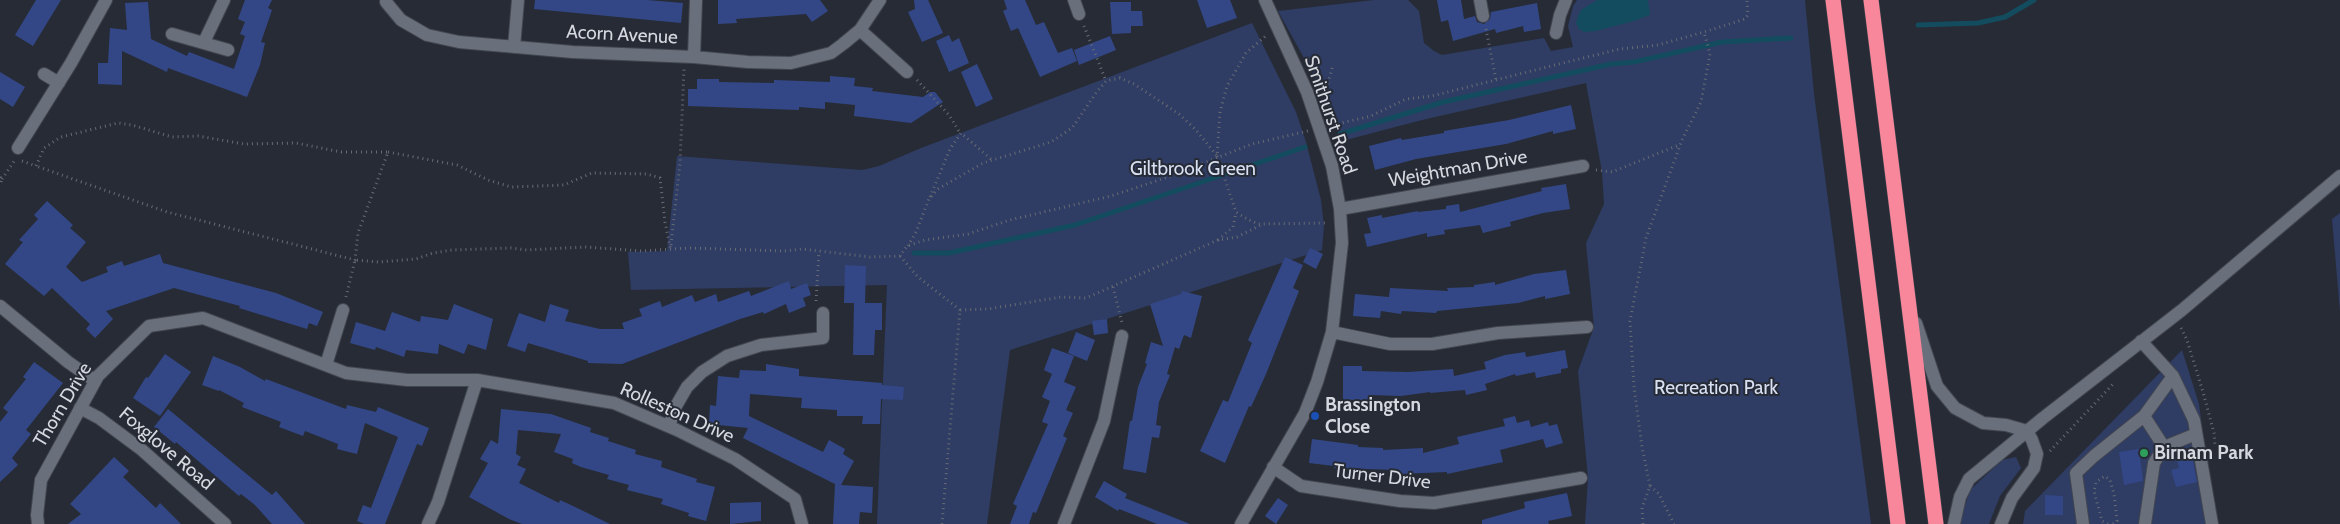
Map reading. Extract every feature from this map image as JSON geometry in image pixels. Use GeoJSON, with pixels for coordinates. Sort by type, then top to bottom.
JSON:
{"type":"FeatureCollection","features":[{"type":"Feature","properties":{"kind":"highway"},"geometry":{"type":"LineString","coordinates":[[1833,0],[1898,524]]}},
{"type":"Feature","properties":{"kind":"highway"},"geometry":{"type":"LineString","coordinates":[[1871,0],[1911,306],[1936,524]]}},
{"type":"Feature","properties":{"kind":"street"},"geometry":{"type":"LineString","coordinates":[[18,148],[59,83],[106,0]]}},
{"type":"Feature","properties":{"kind":"street"},"geometry":{"type":"LineString","coordinates":[[204,42],[224,0]]}},
{"type":"Feature","properties":{"kind":"street"},"geometry":{"type":"LineString","coordinates":[[514,47],[518,0]]}},
{"type":"Feature","properties":{"kind":"street"},"geometry":{"type":"LineString","coordinates":[[689,57],[696,0]]}},
{"type":"Feature","properties":{"kind":"street","name":"Acorn Avenue"},"geometry":{"type":"LineString","coordinates":[[386,2],[401,20],[427,35],[459,42],[748,62],[791,63],[830,53],[860,30],[880,0]]}},
{"type":"Feature","properties":{"kind":"street"},"geometry":{"type":"LineString","coordinates":[[1074,0],[1079,14]]}},
{"type":"Feature","properties":{"kind":"street","name":"Smithurst Road"},"geometry":{"type":"LineString","coordinates":[[1241,524],[1305,413],[1332,332],[1342,243],[1340,208],[1332,166],[1306,92],[1265,0]]}},
{"type":"Feature","properties":{"kind":"street"},"geometry":{"type":"LineString","coordinates":[[1480,0],[1483,16]]}},
{"type":"Feature","properties":{"kind":"street"},"geometry":{"type":"LineString","coordinates":[[1556,33],[1566,0]]}},
{"type":"Feature","properties":{"kind":"street"},"geometry":{"type":"LineString","coordinates":[[860,30],[907,72]]}},
{"type":"Feature","properties":{"kind":"street"},"geometry":{"type":"LineString","coordinates":[[172,34],[228,50]]}},
{"type":"Feature","properties":{"kind":"street"},"geometry":{"type":"LineString","coordinates":[[44,74],[59,83]]}},
{"type":"Feature","properties":{"kind":"street","name":"Weightman Drive"},"geometry":{"type":"LineString","coordinates":[[1340,208],[1583,166]]}},
{"type":"Feature","properties":{"kind":"street"},"geometry":{"type":"LineString","coordinates":[[1954,524],[1960,497],[1969,479],[2027,431],[2182,310],[2340,176]]}},
{"type":"Feature","properties":{"kind":"street"},"geometry":{"type":"LineString","coordinates":[[0,306],[68,362],[95,381]]}},
{"type":"Feature","properties":{"kind":"street"},"geometry":{"type":"LineString","coordinates":[[1911,306],[1937,386],[1955,408],[1983,423],[2006,425],[2027,431]]}},
{"type":"Feature","properties":{"kind":"street"},"geometry":{"type":"LineString","coordinates":[[326,366],[343,310]]}},
{"type":"Feature","properties":{"kind":"street"},"geometry":{"type":"LineString","coordinates":[[669,426],[676,406],[687,387],[702,372],[727,356],[761,345],[823,338],[824,313]]}},
{"type":"Feature","properties":{"kind":"street","name":"Thorn Drive"},"geometry":{"type":"LineString","coordinates":[[38,524],[37,515],[41,480],[95,381],[149,326],[203,318],[346,373],[407,380],[477,380]]}},
{"type":"Feature","properties":{"kind":"street"},"geometry":{"type":"LineString","coordinates":[[1332,332],[1390,344],[1432,344],[1498,333],[1587,327]]}},
{"type":"Feature","properties":{"kind":"street"},"geometry":{"type":"LineString","coordinates":[[1067,523],[1104,420],[1122,336]]}},
{"type":"Feature","properties":{"kind":"street"},"geometry":{"type":"LineString","coordinates":[[2141,341],[2173,376],[2194,420],[2212,524]]}},
{"type":"Feature","properties":{"kind":"street"},"geometry":{"type":"LineString","coordinates":[[2083,524],[2076,473],[2144,416],[2173,376]]}},
{"type":"Feature","properties":{"kind":"street"},"geometry":{"type":"LineString","coordinates":[[429,524],[438,502],[477,380]]}},
{"type":"Feature","properties":{"kind":"street","name":"Rolleston Drive"},"geometry":{"type":"LineString","coordinates":[[477,380],[614,403],[669,426],[735,459],[795,500],[802,524]]}},
{"type":"Feature","properties":{"kind":"street","name":"Foxglove Road"},"geometry":{"type":"LineString","coordinates":[[80,408],[99,418],[142,450],[225,524]]}},
{"type":"Feature","properties":{"kind":"street"},"geometry":{"type":"LineString","coordinates":[[2144,416],[2164,447]]}},
{"type":"Feature","properties":{"kind":"street"},"geometry":{"type":"LineString","coordinates":[[2001,524],[2012,498],[2034,468],[2037,454],[2027,431]]}},
{"type":"Feature","properties":{"kind":"street"},"geometry":{"type":"LineString","coordinates":[[2146,524],[2154,462],[2164,447],[2196,434]]}},
{"type":"Feature","properties":{"kind":"street","name":"Turner Drive"},"geometry":{"type":"LineString","coordinates":[[1274,467],[1301,486],[1400,501],[1434,503],[1581,478]]}},
{"type":"Feature","properties":{"kind":"path"},"geometry":{"type":"LineString","coordinates":[[907,246],[925,240],[968,234],[1010,220],[1111,196],[1171,176],[1217,156],[1252,144],[1371,116],[1406,99],[1432,96],[1620,49],[1658,45],[1705,34],[1745,19],[1748,15],[1747,0]]}},
{"type":"Feature","properties":{"kind":"path"},"geometry":{"type":"LineString","coordinates":[[1079,14],[1106,81]]}},
{"type":"Feature","properties":{"kind":"path"},"geometry":{"type":"LineString","coordinates":[[1217,156],[1220,112],[1227,86],[1252,46],[1276,27]]}},
{"type":"Feature","properties":{"kind":"path"},"geometry":{"type":"LineString","coordinates":[[1644,524],[1642,508],[1650,486],[1642,447],[1634,387],[1630,321],[1646,238],[1680,145],[1701,102],[1710,54],[1705,34]]}},
{"type":"Feature","properties":{"kind":"path"},"geometry":{"type":"LineString","coordinates":[[1489,46],[1496,80]]}},
{"type":"Feature","properties":{"kind":"path"},"geometry":{"type":"LineString","coordinates":[[671,251],[689,57]]}},
{"type":"Feature","properties":{"kind":"path"},"geometry":{"type":"LineString","coordinates":[[1306,92],[1328,83],[1333,65]]}},
{"type":"Feature","properties":{"kind":"path"},"geometry":{"type":"LineString","coordinates":[[907,72],[917,80],[949,115],[960,134],[992,160]]}},
{"type":"Feature","properties":{"kind":"path"},"geometry":{"type":"LineString","coordinates":[[929,200],[938,189],[983,163],[1051,142],[1072,128],[1106,81],[1120,78],[1134,84],[1179,114],[1196,130],[1217,156],[1236,212],[1233,227],[1218,240]]}},
{"type":"Feature","properties":{"kind":"path"},"geometry":{"type":"LineString","coordinates":[[36,166],[44,148],[61,137],[118,123],[132,125],[172,137],[198,136],[244,144],[296,143],[341,152],[388,152],[409,158],[425,158],[457,165],[488,180],[511,187],[564,185],[592,173],[647,174],[660,178],[665,222],[671,251]]}},
{"type":"Feature","properties":{"kind":"path"},"geometry":{"type":"LineString","coordinates":[[900,256],[916,232],[950,149],[960,134]]}},
{"type":"Feature","properties":{"kind":"path"},"geometry":{"type":"LineString","coordinates":[[1583,166],[1602,172],[1612,172],[1680,145]]}},
{"type":"Feature","properties":{"kind":"path"},"geometry":{"type":"LineString","coordinates":[[343,310],[355,260],[358,233],[388,152]]}},
{"type":"Feature","properties":{"kind":"path"},"geometry":{"type":"LineString","coordinates":[[0,185],[1,178],[15,159],[167,212],[355,260],[379,262],[416,259],[433,252],[452,250],[511,248],[527,250],[585,247],[671,251],[690,248],[802,250],[870,257],[900,256]]}},
{"type":"Feature","properties":{"kind":"path"},"geometry":{"type":"LineString","coordinates":[[1236,212],[1258,224],[1340,222]]}},
{"type":"Feature","properties":{"kind":"path"},"geometry":{"type":"LineString","coordinates":[[900,256],[918,277],[960,310],[988,309],[1061,297],[1086,298],[1218,240],[1237,237],[1263,224]]}},
{"type":"Feature","properties":{"kind":"path"},"geometry":{"type":"LineString","coordinates":[[819,252],[816,312],[824,313]]}},
{"type":"Feature","properties":{"kind":"path"},"geometry":{"type":"LineString","coordinates":[[1114,287],[1120,309],[1122,336]]}},
{"type":"Feature","properties":{"kind":"path"},"geometry":{"type":"LineString","coordinates":[[942,524],[960,310]]}},
{"type":"Feature","properties":{"kind":"path"},"geometry":{"type":"LineString","coordinates":[[2034,468],[2120,376]]}},
{"type":"Feature","properties":{"kind":"path"},"geometry":{"type":"LineString","coordinates":[[2108,524],[2102,521],[2094,491],[2096,482],[2100,477],[2105,476],[2110,480],[2114,494],[2118,521],[2113,524]]}},
{"type":"Feature","properties":{"kind":"path"},"geometry":{"type":"LineString","coordinates":[[1650,486],[1659,494],[1674,524]]}},
{"type":"Feature","properties":{"kind":"green space","name":"Recreation Park"},"geometry":{"type":"Polygon","coordinates":[[[1374,0],[1408,0],[1419,11],[1424,43],[1442,55],[1544,38],[1551,51],[1573,47],[1568,26],[1573,6],[1577,0],[1805,0],[1814,94],[1871,524],[1585,524],[1588,478],[1578,371],[1594,327],[1586,243],[1604,204],[1602,172],[1586,83],[1422,120],[1342,141],[1320,87],[1278,11],[1374,0]]]}},
{"type":"Feature","properties":{"kind":"green space","name":"Giltbrook Green"},"geometry":{"type":"Polygon","coordinates":[[[1252,23],[1296,112],[1306,142],[1321,200],[1324,226],[1322,250],[1010,350],[987,524],[877,524],[887,285],[631,290],[628,252],[667,251],[677,156],[862,170],[879,166],[921,148],[1252,23]]]}},
{"type":"Feature","properties":{"kind":"green space"},"geometry":{"type":"Polygon","coordinates":[[[2340,213],[2340,312],[2332,219],[2340,213]]]}},
{"type":"Feature","properties":{"kind":"green space","name":"Birnam Park"},"geometry":{"type":"Polygon","coordinates":[[[2182,350],[2199,404],[2217,524],[2023,524],[2025,511],[2182,350]]]}},
{"type":"Feature","properties":{"kind":"green space"},"geometry":{"type":"Polygon","coordinates":[[[2016,457],[2021,468],[2000,496],[1989,524],[1959,524],[1970,490],[2002,460],[2016,457]]]}},
{"type":"Feature","properties":{"kind":"shaded area"},"geometry":{"type":"Polygon","coordinates":[[[1597,0],[1648,0],[1650,15],[1596,31],[1584,32],[1579,29],[1576,23],[1578,16],[1581,10],[1597,0]]]}},
{"type":"Feature","properties":{"kind":"building"},"geometry":{"type":"Polygon","coordinates":[[[36,0],[61,0],[33,46],[15,35],[36,0]]]}},
{"type":"Feature","properties":{"kind":"building"},"geometry":{"type":"Polygon","coordinates":[[[245,0],[272,0],[268,8],[272,10],[261,42],[265,43],[260,65],[247,97],[168,68],[167,72],[122,51],[122,85],[98,84],[98,63],[108,63],[110,28],[127,30],[125,3],[148,2],[151,39],[187,56],[189,52],[234,69],[245,36],[240,34],[245,22],[238,19],[245,0]]]}},
{"type":"Feature","properties":{"kind":"building"},"geometry":{"type":"Polygon","coordinates":[[[535,0],[647,0],[683,3],[681,23],[534,9],[535,0]]]}},
{"type":"Feature","properties":{"kind":"building"},"geometry":{"type":"Polygon","coordinates":[[[718,0],[820,0],[828,11],[812,22],[806,14],[736,19],[737,23],[718,24],[718,0]]]}},
{"type":"Feature","properties":{"kind":"building"},"geometry":{"type":"Polygon","coordinates":[[[914,0],[928,0],[943,33],[922,42],[908,12],[915,9],[914,0]]]}},
{"type":"Feature","properties":{"kind":"building"},"geometry":{"type":"Polygon","coordinates":[[[1004,0],[1025,0],[1036,25],[1044,22],[1058,53],[1072,48],[1077,61],[1040,77],[1018,28],[1011,31],[1003,11],[1007,9],[1004,0]]]}},
{"type":"Feature","properties":{"kind":"building"},"geometry":{"type":"Polygon","coordinates":[[[1197,0],[1230,0],[1237,18],[1207,28],[1197,0]]]}},
{"type":"Feature","properties":{"kind":"building"},"geometry":{"type":"Polygon","coordinates":[[[1437,0],[1461,0],[1464,19],[1475,16],[1477,22],[1484,24],[1490,19],[1491,12],[1537,3],[1541,29],[1524,32],[1523,26],[1496,33],[1495,29],[1453,41],[1448,20],[1441,22],[1437,0]]]}},
{"type":"Feature","properties":{"kind":"building"},"geometry":{"type":"Polygon","coordinates":[[[1110,2],[1131,2],[1131,11],[1142,11],[1143,26],[1131,26],[1131,33],[1112,34],[1110,2]]]}},
{"type":"Feature","properties":{"kind":"building"},"geometry":{"type":"Polygon","coordinates":[[[949,35],[952,42],[959,38],[969,63],[949,72],[936,41],[949,35]]]}},
{"type":"Feature","properties":{"kind":"building"},"geometry":{"type":"Polygon","coordinates":[[[1110,36],[1116,50],[1079,65],[1074,50],[1110,36]]]}},
{"type":"Feature","properties":{"kind":"building"},"geometry":{"type":"Polygon","coordinates":[[[977,64],[993,99],[976,107],[961,72],[977,64]]]}},
{"type":"Feature","properties":{"kind":"building"},"geometry":{"type":"Polygon","coordinates":[[[0,72],[25,87],[13,107],[0,99],[0,72]]]}},
{"type":"Feature","properties":{"kind":"building"},"geometry":{"type":"Polygon","coordinates":[[[830,76],[855,78],[854,86],[873,88],[872,91],[923,97],[930,92],[935,92],[943,102],[911,123],[854,116],[855,105],[825,102],[825,109],[799,107],[799,110],[688,106],[688,89],[697,89],[697,79],[719,79],[719,82],[774,83],[774,80],[830,82],[830,76]]]}},
{"type":"Feature","properties":{"kind":"building"},"geometry":{"type":"Polygon","coordinates":[[[1571,105],[1576,129],[1553,134],[1553,131],[1506,144],[1416,159],[1375,170],[1369,146],[1401,138],[1402,140],[1444,133],[1444,131],[1509,120],[1571,105]]]}},
{"type":"Feature","properties":{"kind":"building"},"geometry":{"type":"Polygon","coordinates":[[[1566,184],[1570,209],[1543,213],[1510,222],[1511,226],[1483,233],[1480,225],[1444,230],[1445,234],[1427,237],[1427,233],[1367,247],[1364,234],[1371,233],[1367,218],[1382,215],[1382,218],[1418,211],[1446,209],[1446,206],[1459,204],[1460,212],[1542,191],[1541,188],[1566,184]]]}},
{"type":"Feature","properties":{"kind":"building"},"geometry":{"type":"Polygon","coordinates":[[[47,201],[73,225],[70,228],[86,242],[66,267],[82,282],[108,272],[106,267],[122,261],[124,266],[160,254],[163,263],[276,293],[323,312],[317,326],[309,323],[307,329],[239,308],[240,306],[174,288],[106,311],[113,319],[95,338],[86,329],[90,324],[52,288],[44,296],[5,264],[23,242],[19,240],[38,219],[34,215],[47,201]]]}},
{"type":"Feature","properties":{"kind":"building"},"geometry":{"type":"Polygon","coordinates":[[[1310,248],[1323,254],[1316,269],[1303,262],[1310,248]]]}},
{"type":"Feature","properties":{"kind":"building"},"geometry":{"type":"Polygon","coordinates":[[[1285,257],[1303,265],[1293,288],[1299,291],[1266,374],[1251,407],[1249,406],[1225,463],[1200,451],[1223,400],[1228,402],[1252,343],[1248,340],[1285,257]]]}},
{"type":"Feature","properties":{"kind":"building"},"geometry":{"type":"Polygon","coordinates":[[[845,265],[866,266],[865,303],[882,303],[882,330],[875,330],[874,355],[853,355],[854,303],[844,303],[845,265]]]}},
{"type":"Feature","properties":{"kind":"building"},"geometry":{"type":"Polygon","coordinates":[[[1566,270],[1570,294],[1545,299],[1545,296],[1518,303],[1437,311],[1436,313],[1402,311],[1401,314],[1381,311],[1380,318],[1353,316],[1355,294],[1389,297],[1390,288],[1448,291],[1447,288],[1474,287],[1474,285],[1495,282],[1495,285],[1534,274],[1566,270]]]}},
{"type":"Feature","properties":{"kind":"building"},"geometry":{"type":"Polygon","coordinates":[[[789,281],[791,289],[807,283],[811,295],[803,298],[806,306],[789,313],[786,304],[764,314],[763,312],[740,319],[622,364],[588,363],[588,361],[528,343],[525,352],[507,346],[519,313],[545,322],[550,304],[569,310],[565,321],[600,329],[624,329],[622,323],[642,316],[639,309],[660,301],[662,307],[692,295],[695,302],[716,294],[718,302],[749,291],[751,296],[789,281]]]}},
{"type":"Feature","properties":{"kind":"building"},"geometry":{"type":"Polygon","coordinates":[[[1182,291],[1202,296],[1191,338],[1184,335],[1179,349],[1175,347],[1167,374],[1170,375],[1159,402],[1156,425],[1161,426],[1159,438],[1152,437],[1146,473],[1123,469],[1130,421],[1132,421],[1138,387],[1147,364],[1145,363],[1151,342],[1163,346],[1150,304],[1181,294],[1182,291]]]}},
{"type":"Feature","properties":{"kind":"building"},"geometry":{"type":"Polygon","coordinates":[[[454,304],[493,319],[486,350],[468,344],[464,354],[439,344],[438,354],[406,350],[404,357],[376,347],[375,350],[350,343],[356,322],[385,331],[392,312],[420,322],[421,316],[448,320],[454,304]]]}},
{"type":"Feature","properties":{"kind":"building"},"geometry":{"type":"Polygon","coordinates":[[[1107,319],[1108,333],[1094,335],[1092,321],[1107,319]]]}},
{"type":"Feature","properties":{"kind":"building"},"geometry":{"type":"Polygon","coordinates":[[[1076,332],[1095,340],[1087,361],[1068,353],[1076,332]]]}},
{"type":"Feature","properties":{"kind":"building"},"geometry":{"type":"Polygon","coordinates":[[[1052,348],[1074,356],[1064,382],[1076,387],[1066,410],[1073,413],[1063,436],[1067,438],[1036,513],[1033,512],[1029,524],[1010,524],[1017,506],[1013,504],[1048,424],[1042,422],[1050,401],[1042,397],[1052,374],[1044,370],[1052,348]]]}},
{"type":"Feature","properties":{"kind":"building"},"geometry":{"type":"Polygon","coordinates":[[[1565,350],[1568,368],[1561,369],[1561,373],[1536,378],[1535,372],[1516,376],[1515,374],[1485,384],[1487,390],[1466,395],[1465,390],[1401,396],[1370,395],[1370,400],[1343,400],[1343,366],[1362,366],[1362,371],[1408,372],[1453,369],[1454,376],[1486,369],[1484,362],[1505,355],[1525,352],[1526,357],[1565,350]]]}},
{"type":"Feature","properties":{"kind":"building"},"geometry":{"type":"Polygon","coordinates":[[[165,354],[191,372],[160,416],[133,398],[146,377],[148,378],[165,354]]]}},
{"type":"Feature","properties":{"kind":"building"},"geometry":{"type":"Polygon","coordinates":[[[213,356],[240,367],[265,381],[266,379],[346,409],[347,405],[376,412],[378,407],[429,428],[422,446],[417,444],[385,524],[364,524],[357,521],[363,505],[371,508],[398,437],[365,423],[357,454],[337,449],[338,444],[305,431],[303,436],[279,427],[281,422],[242,407],[244,403],[219,390],[202,385],[213,356]]]}},
{"type":"Feature","properties":{"kind":"building"},"geometry":{"type":"Polygon","coordinates":[[[34,362],[63,383],[26,430],[31,434],[12,458],[18,465],[0,482],[0,422],[8,412],[3,408],[26,379],[23,377],[34,362]]]}},
{"type":"Feature","properties":{"kind":"building"},"geometry":{"type":"Polygon","coordinates":[[[766,364],[799,369],[799,376],[882,383],[882,385],[904,387],[903,400],[881,399],[880,424],[862,424],[863,416],[837,416],[837,410],[801,408],[802,398],[750,394],[749,416],[823,452],[829,440],[845,449],[843,454],[854,461],[841,485],[873,487],[872,513],[860,512],[859,524],[833,524],[835,484],[743,438],[748,428],[709,424],[710,405],[716,406],[718,376],[739,378],[740,370],[766,371],[766,364]]]}},
{"type":"Feature","properties":{"kind":"building"},"geometry":{"type":"Polygon","coordinates":[[[168,409],[272,495],[276,491],[305,524],[272,524],[255,505],[241,494],[239,496],[176,442],[175,444],[154,427],[168,409]]]}},
{"type":"Feature","properties":{"kind":"building"},"geometry":{"type":"Polygon","coordinates":[[[501,409],[551,414],[591,428],[590,432],[609,438],[608,441],[636,450],[635,454],[662,461],[661,467],[697,479],[696,482],[715,487],[706,521],[688,516],[689,513],[661,504],[663,499],[627,490],[629,485],[607,479],[609,475],[572,463],[573,459],[554,452],[561,434],[518,430],[516,454],[521,457],[517,465],[526,469],[519,483],[559,503],[560,500],[610,524],[522,524],[509,519],[469,497],[488,463],[480,459],[491,440],[498,444],[501,409]]]}},
{"type":"Feature","properties":{"kind":"building"},"geometry":{"type":"Polygon","coordinates":[[[1515,416],[1517,423],[1529,420],[1531,427],[1548,422],[1549,426],[1557,424],[1563,443],[1546,448],[1543,439],[1500,450],[1503,462],[1447,474],[1447,472],[1398,474],[1397,470],[1334,468],[1334,466],[1309,463],[1312,439],[1358,445],[1358,447],[1383,448],[1383,450],[1423,448],[1423,453],[1459,444],[1457,437],[1505,426],[1503,419],[1515,416]]]}},
{"type":"Feature","properties":{"kind":"building"},"geometry":{"type":"Polygon","coordinates":[[[2139,449],[2143,481],[2124,485],[2119,452],[2139,449]]]}},
{"type":"Feature","properties":{"kind":"building"},"geometry":{"type":"Polygon","coordinates":[[[2192,456],[2197,482],[2176,487],[2171,470],[2179,468],[2177,460],[2192,456]]]}},
{"type":"Feature","properties":{"kind":"building"},"geometry":{"type":"Polygon","coordinates":[[[114,457],[129,471],[123,477],[156,508],[160,503],[181,524],[68,524],[81,514],[70,504],[114,457]]]}},
{"type":"Feature","properties":{"kind":"building"},"geometry":{"type":"Polygon","coordinates":[[[1104,481],[1127,494],[1125,498],[1190,524],[1157,524],[1119,509],[1118,511],[1095,497],[1104,481]]]}},
{"type":"Feature","properties":{"kind":"building"},"geometry":{"type":"Polygon","coordinates":[[[1567,493],[1572,516],[1548,521],[1549,524],[1482,524],[1482,520],[1525,508],[1524,502],[1567,493]]]}},
{"type":"Feature","properties":{"kind":"building"},"geometry":{"type":"Polygon","coordinates":[[[2045,495],[2063,496],[2063,515],[2045,515],[2045,495]]]}},
{"type":"Feature","properties":{"kind":"building"},"geometry":{"type":"Polygon","coordinates":[[[1278,498],[1288,505],[1276,524],[1265,516],[1278,498]]]}},
{"type":"Feature","properties":{"kind":"building"},"geometry":{"type":"Polygon","coordinates":[[[761,502],[761,521],[730,524],[730,503],[761,502]]]}},
{"type":"Feature","properties":{"kind":"waterway"},"geometry":{"type":"LineString","coordinates":[[1918,25],[1978,23],[2005,17],[2034,0]]}},
{"type":"Feature","properties":{"kind":"waterway"},"geometry":{"type":"LineString","coordinates":[[1340,134],[1443,102],[1611,64],[1634,62],[1722,42],[1791,38]]}},
{"type":"Feature","properties":{"kind":"waterway"},"geometry":{"type":"LineString","coordinates":[[914,253],[949,253],[1075,225],[1305,147]]}},
{"type":"Feature","properties":{"kind":"place","name":"Brassington Close"},"geometry":{"type":"Point","coordinates":[1315,416]}},
{"type":"Feature","properties":{"kind":"place","name":"Birnam Park"},"geometry":{"type":"Point","coordinates":[2144,453]}}]}
